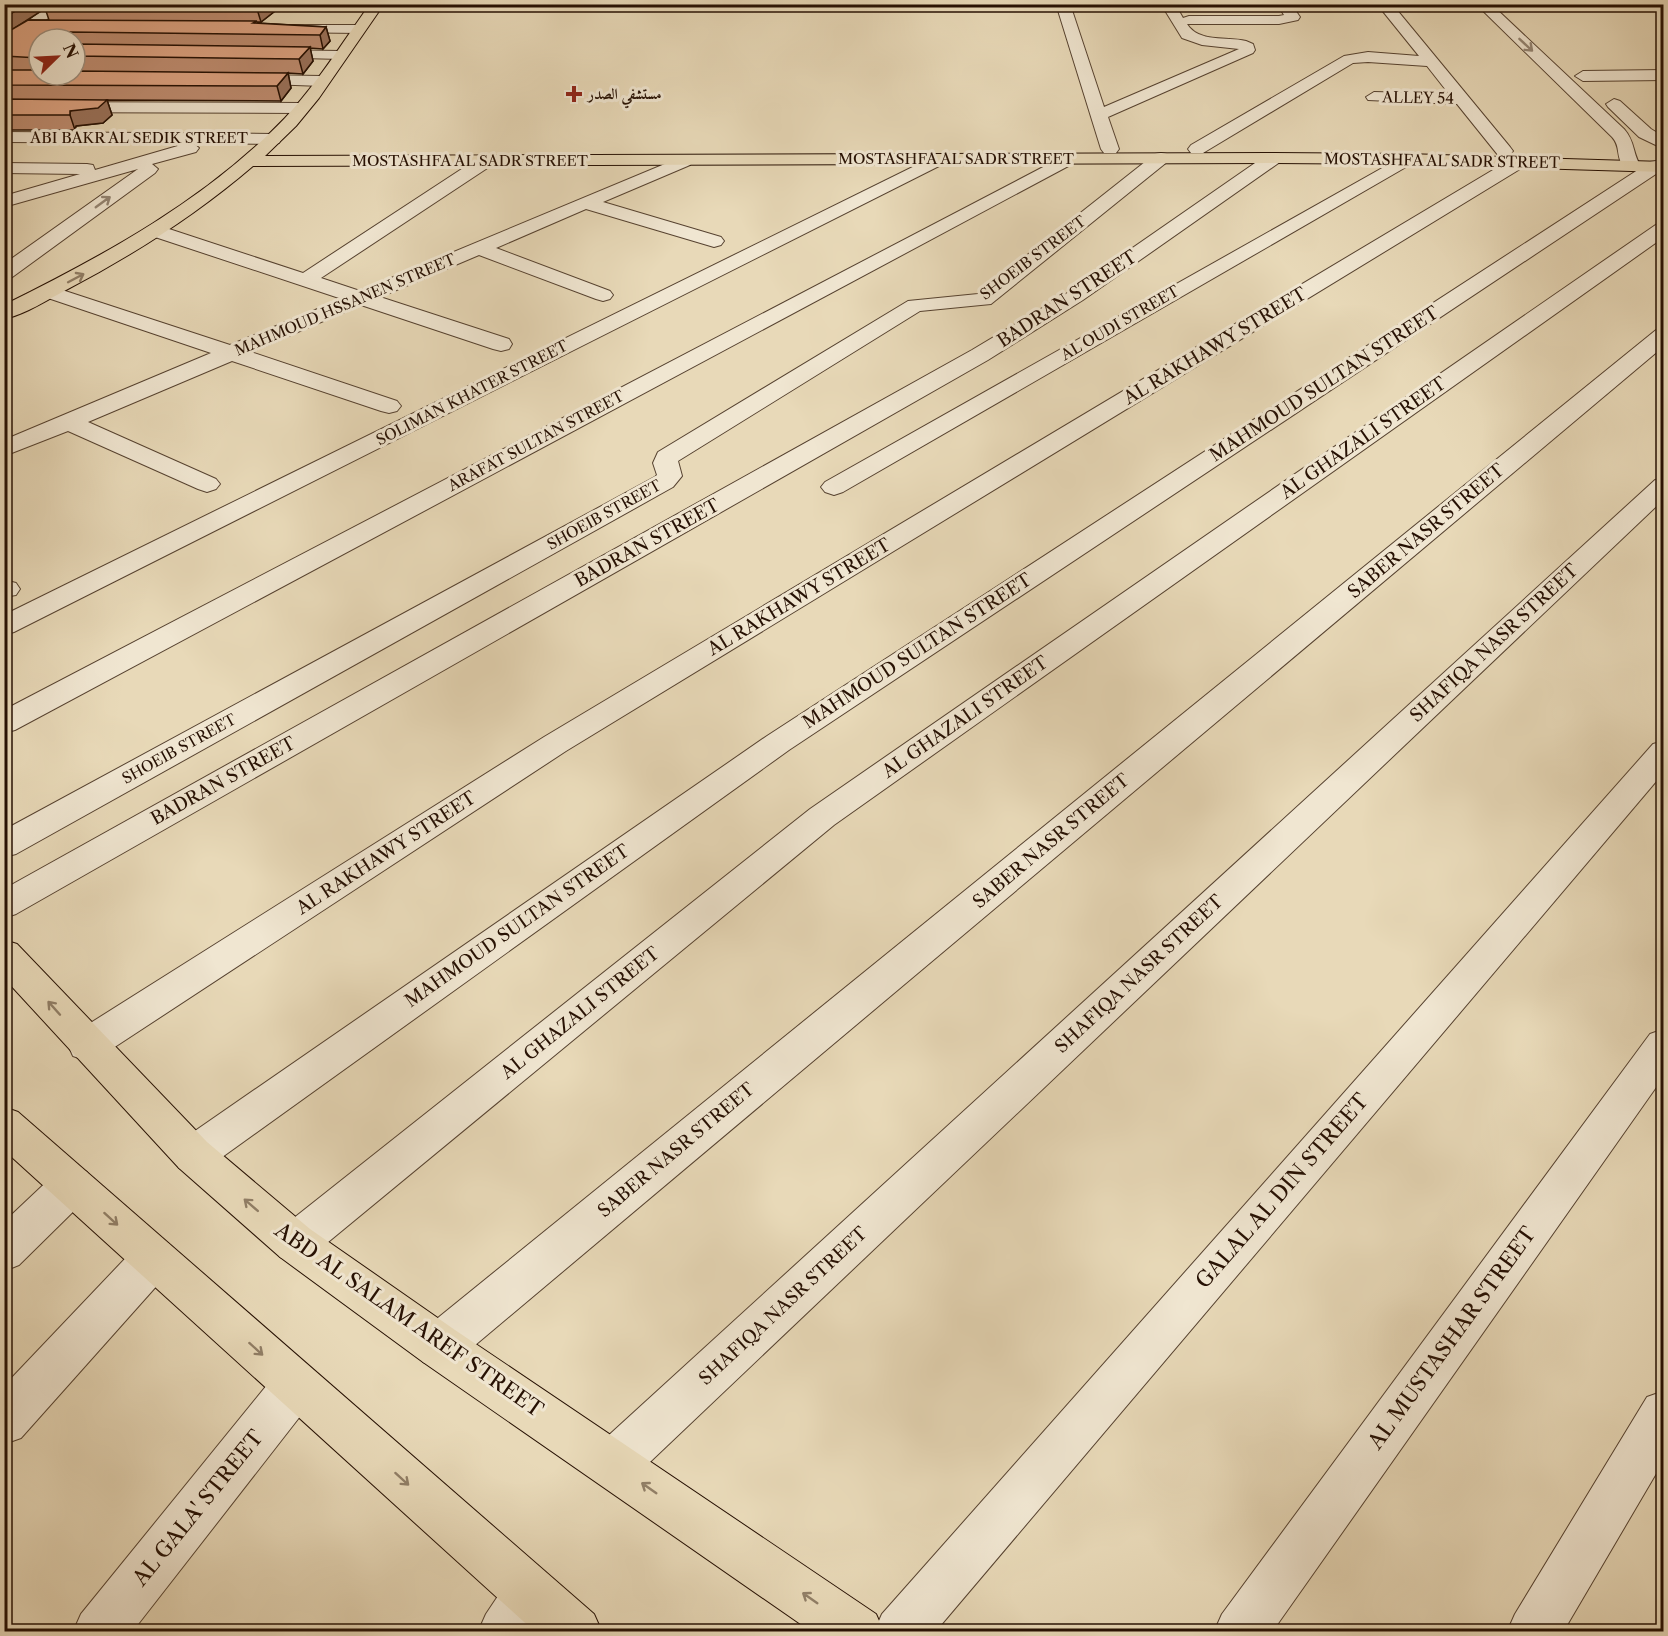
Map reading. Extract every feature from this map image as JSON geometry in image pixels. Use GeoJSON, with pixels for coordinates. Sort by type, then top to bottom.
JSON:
{"type":"FeatureCollection","features":[{"type":"Feature","properties":{"kind":"main road"},"geometry":{"type":"LineString","coordinates":[[4,314],[74,280],[156,231],[210,193],[249,161],[302,108],[377,4]]}},
{"type":"Feature","properties":{"kind":"main road","name":"MOSTASHFA AL SADR STREET"},"geometry":{"type":"LineString","coordinates":[[268,144],[675,151],[1197,149],[1651,158]]}},
{"type":"Feature","properties":{"kind":"main road","name":"MOSTASHFA AL SADR STREET"},"geometry":{"type":"LineString","coordinates":[[249,161],[1512,157]]}},
{"type":"Feature","properties":{"kind":"main road","name":"ABD AL SALAM AREF STREET"},"geometry":{"type":"LineString","coordinates":[[4,954],[87,1045],[193,1155],[295,1243],[439,1346],[614,1463],[858,1632]]}},
{"type":"Feature","properties":{"kind":"main road"},"geometry":{"type":"LineString","coordinates":[[4,1124],[296,1385],[517,1612],[576,1632]]}},
{"type":"Feature","properties":{"kind":"street"},"geometry":{"type":"LineString","coordinates":[[30,27],[60,4]]}},
{"type":"Feature","properties":{"kind":"street"},"geometry":{"type":"LineString","coordinates":[[1063,4],[1110,149]]}},
{"type":"Feature","properties":{"kind":"street"},"geometry":{"type":"LineString","coordinates":[[1100,115],[1248,50],[1248,47],[1238,43],[1196,40],[1187,35],[1168,4]]}},
{"type":"Feature","properties":{"kind":"street"},"geometry":{"type":"LineString","coordinates":[[1178,20],[1279,20],[1293,17],[1284,4]]}},
{"type":"Feature","properties":{"kind":"street"},"geometry":{"type":"LineString","coordinates":[[1384,4],[1512,157]]}},
{"type":"Feature","properties":{"kind":"street"},"geometry":{"type":"LineString","coordinates":[[1483,4],[1625,141],[1651,158]]}},
{"type":"Feature","properties":{"kind":"street"},"geometry":{"type":"LineString","coordinates":[[1504,4],[1548,44]]}},
{"type":"Feature","properties":{"kind":"street"},"geometry":{"type":"LineString","coordinates":[[265,28],[359,29]]}},
{"type":"Feature","properties":{"kind":"street"},"geometry":{"type":"LineString","coordinates":[[4,45],[27,29]]}},
{"type":"Feature","properties":{"kind":"street"},"geometry":{"type":"LineString","coordinates":[[4,51],[27,51]]}},
{"type":"Feature","properties":{"kind":"street"},"geometry":{"type":"LineString","coordinates":[[248,54],[341,55]]}},
{"type":"Feature","properties":{"kind":"street"},"geometry":{"type":"LineString","coordinates":[[1197,149],[1349,59],[1368,57],[1433,62]]}},
{"type":"Feature","properties":{"kind":"street"},"geometry":{"type":"LineString","coordinates":[[1651,158],[1645,133],[1579,72],[1664,75]]}},
{"type":"Feature","properties":{"kind":"street"},"geometry":{"type":"LineString","coordinates":[[228,80],[322,81]]}},
{"type":"Feature","properties":{"kind":"street"},"geometry":{"type":"LineString","coordinates":[[1602,93],[1622,93]]}},
{"type":"Feature","properties":{"kind":"street","name":"ALLEY 54"},"geometry":{"type":"LineString","coordinates":[[1374,97],[1462,99]]}},
{"type":"Feature","properties":{"kind":"street"},"geometry":{"type":"LineString","coordinates":[[4,107],[302,108]]}},
{"type":"Feature","properties":{"kind":"street"},"geometry":{"type":"LineString","coordinates":[[1628,116],[1652,116]]}},
{"type":"Feature","properties":{"kind":"street"},"geometry":{"type":"LineString","coordinates":[[1618,133],[1645,133]]}},
{"type":"Feature","properties":{"kind":"street","name":"ABI BAKR AL SEDIK STREET"},"geometry":{"type":"LineString","coordinates":[[4,138],[220,139],[268,144]]}},
{"type":"Feature","properties":{"kind":"street"},"geometry":{"type":"LineString","coordinates":[[4,202],[220,139]]}},
{"type":"Feature","properties":{"kind":"street"},"geometry":{"type":"LineString","coordinates":[[4,274],[168,155]]}},
{"type":"Feature","properties":{"kind":"street","name":"AL RAKHAWY STREET"},"geometry":{"type":"LineString","coordinates":[[87,1045],[555,744],[1512,157]]}},
{"type":"Feature","properties":{"kind":"street","name":"SHOEIB STREET"},"geometry":{"type":"LineString","coordinates":[[4,845],[664,482],[670,476],[664,463],[667,457],[915,305],[928,302],[978,301],[989,295],[1161,158]]}},
{"type":"Feature","properties":{"kind":"street","name":"BADRAN STREET"},"geometry":{"type":"LineString","coordinates":[[4,905],[980,355],[1076,296],[1274,158]]}},
{"type":"Feature","properties":{"kind":"street","name":"MAHMOUD SULTAN STREET"},"geometry":{"type":"LineString","coordinates":[[193,1155],[778,743],[1651,158]]}},
{"type":"Feature","properties":{"kind":"street","name":"SOLIMAN KHATER STREET"},"geometry":{"type":"LineString","coordinates":[[4,626],[939,159]]}},
{"type":"Feature","properties":{"kind":"street","name":"ARAFAT SULTAN STREET"},"geometry":{"type":"LineString","coordinates":[[4,723],[1068,159]]}},
{"type":"Feature","properties":{"kind":"street","name":"AL OUDI STREET"},"geometry":{"type":"LineString","coordinates":[[834,487],[1407,159]]}},
{"type":"Feature","properties":{"kind":"street","name":"MAHMOUD HSSANEN STREET"},"geometry":{"type":"LineString","coordinates":[[4,449],[684,160]]}},
{"type":"Feature","properties":{"kind":"street"},"geometry":{"type":"LineString","coordinates":[[307,279],[486,161]]}},
{"type":"Feature","properties":{"kind":"street"},"geometry":{"type":"LineString","coordinates":[[4,168],[121,169]]}},
{"type":"Feature","properties":{"kind":"street"},"geometry":{"type":"LineString","coordinates":[[4,220],[28,196]]}},
{"type":"Feature","properties":{"kind":"street"},"geometry":{"type":"LineString","coordinates":[[586,203],[714,241]]}},
{"type":"Feature","properties":{"kind":"street","name":"AL GHAZALI STREET"},"geometry":{"type":"LineString","coordinates":[[295,1243],[822,817],[1664,228]]}},
{"type":"Feature","properties":{"kind":"street"},"geometry":{"type":"LineString","coordinates":[[156,231],[501,344]]}},
{"type":"Feature","properties":{"kind":"street"},"geometry":{"type":"LineString","coordinates":[[478,248],[603,295]]}},
{"type":"Feature","properties":{"kind":"street"},"geometry":{"type":"LineString","coordinates":[[948,283],[989,295]]}},
{"type":"Feature","properties":{"kind":"street"},"geometry":{"type":"LineString","coordinates":[[49,292],[389,406]]}},
{"type":"Feature","properties":{"kind":"street","name":"SABER NASR STREET"},"geometry":{"type":"LineString","coordinates":[[439,1346],[1664,335]]}},
{"type":"Feature","properties":{"kind":"street"},"geometry":{"type":"LineString","coordinates":[[68,422],[207,483]]}},
{"type":"Feature","properties":{"kind":"street","name":"SHAFIQA NASR STREET"},"geometry":{"type":"LineString","coordinates":[[614,1463],[1664,485]]}},
{"type":"Feature","properties":{"kind":"street","name":"GALAL AL DIN STREET"},"geometry":{"type":"LineString","coordinates":[[900,1632],[1664,751]]}},
{"type":"Feature","properties":{"kind":"street","name":"AL MUSTASHAR STREET"},"geometry":{"type":"LineString","coordinates":[[1240,1632],[1664,1045]]}},
{"type":"Feature","properties":{"kind":"street"},"geometry":{"type":"LineString","coordinates":[[4,1251],[72,1185]]}},
{"type":"Feature","properties":{"kind":"street"},"geometry":{"type":"LineString","coordinates":[[4,1421],[154,1258]]}},
{"type":"Feature","properties":{"kind":"street","name":"AL GALA' STREET"},"geometry":{"type":"LineString","coordinates":[[99,1632],[296,1385]]}},
{"type":"Feature","properties":{"kind":"street"},"geometry":{"type":"LineString","coordinates":[[1533,1632],[1664,1414]]}},
{"type":"Feature","properties":{"kind":"building"},"geometry":{"type":"Polygon","coordinates":[[[4,4],[26,4],[4,18],[4,4]]]}},
{"type":"Feature","properties":{"kind":"building"},"geometry":{"type":"Polygon","coordinates":[[[48,4],[263,4],[257,9],[45,7],[48,4]]]}},
{"type":"Feature","properties":{"kind":"building"},"geometry":{"type":"Polygon","coordinates":[[[28,20],[257,21],[253,23],[326,27],[320,35],[87,32],[87,27],[27,27],[27,57],[4,56],[4,34],[28,20]]]}},
{"type":"Feature","properties":{"kind":"building"},"geometry":{"type":"Polygon","coordinates":[[[87,44],[310,47],[299,59],[87,56],[87,44]]]}},
{"type":"Feature","properties":{"kind":"building"},"geometry":{"type":"Polygon","coordinates":[[[4,70],[27,70],[27,85],[4,85],[4,70]]]}},
{"type":"Feature","properties":{"kind":"building"},"geometry":{"type":"Polygon","coordinates":[[[87,71],[288,73],[277,86],[87,85],[87,71]]]}},
{"type":"Feature","properties":{"kind":"building"},"geometry":{"type":"Polygon","coordinates":[[[4,99],[107,100],[98,108],[70,111],[70,115],[4,115],[4,99]]]}},
{"type":"Feature","properties":{"kind":"place","name":"مستشفي الصدر"},"geometry":{"type":"Point","coordinates":[574,94]}}]}
